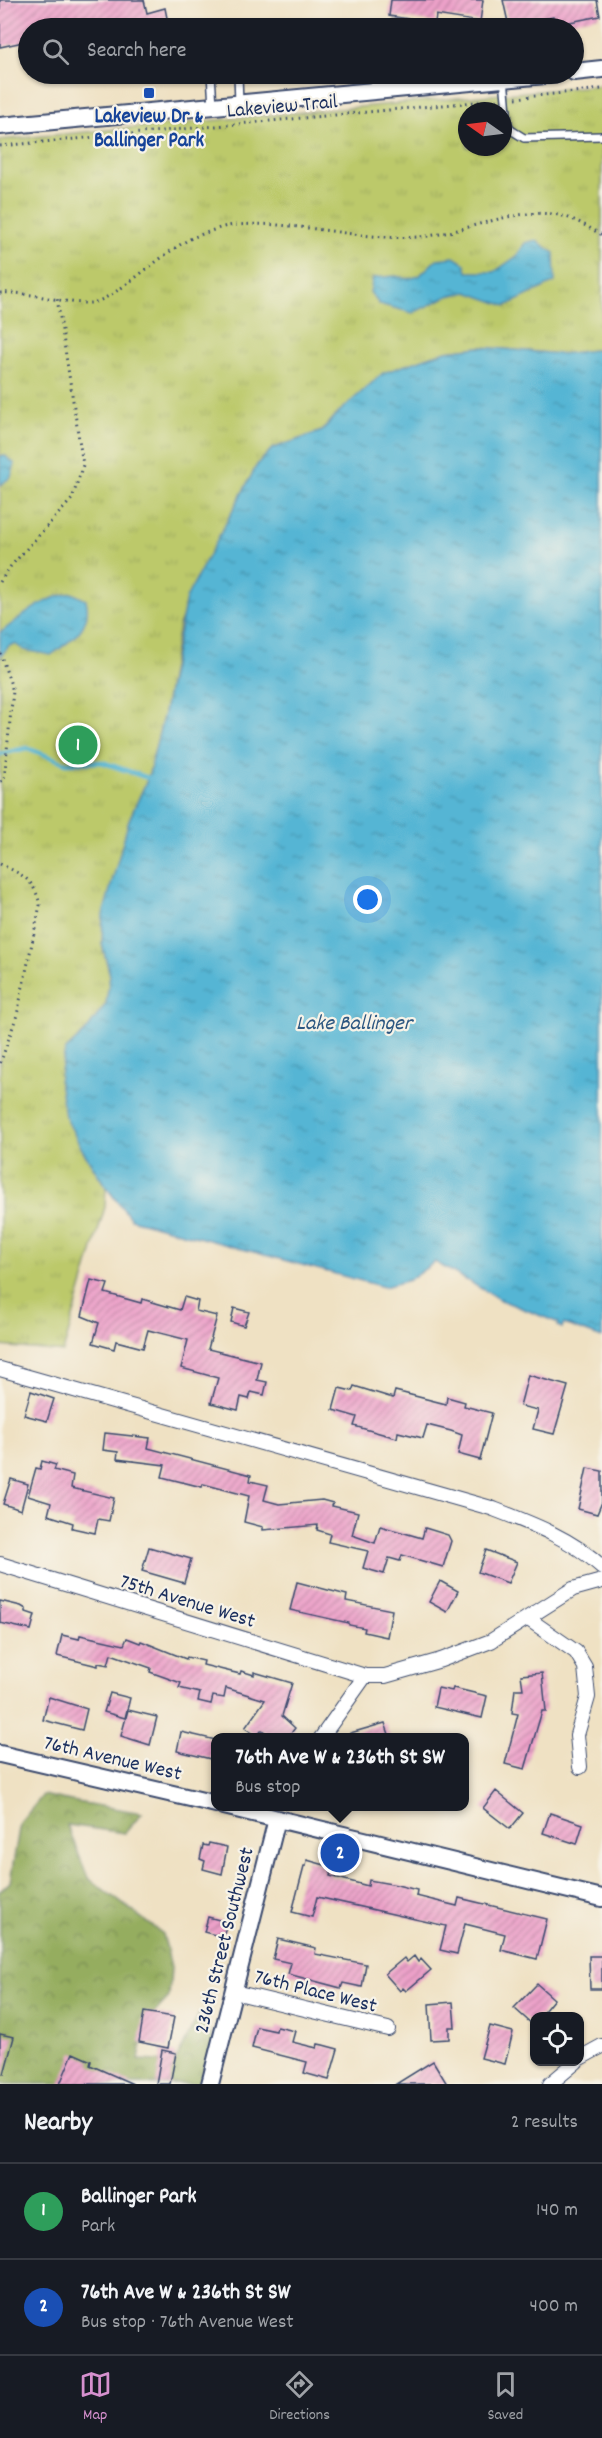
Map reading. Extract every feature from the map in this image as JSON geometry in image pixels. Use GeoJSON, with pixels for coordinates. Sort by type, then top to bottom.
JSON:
{"type":"FeatureCollection","features":[{"type":"Feature","properties":{"kind":"street"},"geometry":{"type":"LineString","coordinates":[[584,71],[602,69]]}},
{"type":"Feature","properties":{"kind":"street"},"geometry":{"type":"LineString","coordinates":[[0,126],[443,84]]}},
{"type":"Feature","properties":{"kind":"street"},"geometry":{"type":"LineString","coordinates":[[0,1369],[491,1508],[551,1533],[585,1553],[602,1567]]}},
{"type":"Feature","properties":{"kind":"street","name":"75th Avenue West"},"geometry":{"type":"LineString","coordinates":[[0,1564],[364,1676]]}},
{"type":"Feature","properties":{"kind":"street"},"geometry":{"type":"LineString","coordinates":[[324,1733],[364,1676],[385,1676],[441,1660],[491,1641],[573,1589],[602,1581]]}},
{"type":"Feature","properties":{"kind":"street"},"geometry":{"type":"LineString","coordinates":[[527,1618],[576,1652],[585,1667],[588,1697],[577,1735],[580,1767]]}},
{"type":"Feature","properties":{"kind":"street","name":"76th Avenue West"},"geometry":{"type":"LineString","coordinates":[[0,1754],[211,1803]]}},
{"type":"Feature","properties":{"kind":"street"},"geometry":{"type":"LineString","coordinates":[[263,1811],[278,1813],[602,1898]]}},
{"type":"Feature","properties":{"kind":"street","name":"236th Street Southwest"},"geometry":{"type":"LineString","coordinates":[[213,2082],[278,1813]]}},
{"type":"Feature","properties":{"kind":"street","name":"76th Place West"},"geometry":{"type":"LineString","coordinates":[[234,1992],[388,2030]]}},
{"type":"Feature","properties":{"kind":"street"},"geometry":{"type":"LineString","coordinates":[[584,2055],[602,2046]]}},
{"type":"Feature","properties":{"kind":"street"},"geometry":{"type":"LineString","coordinates":[[550,2084],[570,2066]]}},
{"type":"Feature","properties":{"kind":"lane"},"geometry":{"type":"LineString","coordinates":[[212,84],[213,106]]}},
{"type":"Feature","properties":{"kind":"lane"},"geometry":{"type":"LineString","coordinates":[[238,84],[239,104]]}},
{"type":"Feature","properties":{"kind":"lane"},"geometry":{"type":"LineString","coordinates":[[505,84],[508,124],[511,130],[524,138],[602,136]]}},
{"type":"Feature","properties":{"kind":"path","name":"Lakeview Trail"},"geometry":{"type":"LineString","coordinates":[[0,146],[602,89]]}},
{"type":"Feature","properties":{"kind":"path"},"geometry":{"type":"LineString","coordinates":[[0,293],[17,292],[91,303],[103,299],[159,258],[194,237],[235,225],[290,225],[389,237],[420,237],[530,213],[552,214],[573,219],[602,235]]}},
{"type":"Feature","properties":{"kind":"path"},"geometry":{"type":"LineString","coordinates":[[0,582],[10,567],[72,499],[83,465],[57,298]]}},
{"type":"Feature","properties":{"kind":"path"},"geometry":{"type":"LineString","coordinates":[[0,653],[13,691],[2,781]]}},
{"type":"Feature","properties":{"kind":"path"},"geometry":{"type":"LineString","coordinates":[[0,864],[23,875],[36,889],[40,905],[17,1015],[0,1064]]}},
{"type":"Feature","properties":{"kind":"green space"},"geometry":{"type":"Polygon","coordinates":[[[602,85],[602,351],[561,354],[480,347],[446,351],[358,396],[322,431],[272,449],[257,465],[179,625],[164,713],[148,778],[129,820],[102,944],[110,975],[106,1004],[86,1031],[65,1051],[83,1151],[106,1187],[105,1207],[63,1352],[0,1346],[0,140],[602,85]]]}},
{"type":"Feature","properties":{"kind":"green space"},"geometry":{"type":"Polygon","coordinates":[[[43,1795],[142,1813],[125,1833],[67,1825],[88,1878],[163,1934],[171,1967],[169,1997],[145,2023],[139,2060],[175,2062],[199,2014],[214,2041],[199,2084],[0,2084],[3,2062],[0,2057],[0,1891],[10,1882],[20,1823],[43,1795]]]}},
{"type":"Feature","properties":{"kind":"water"},"geometry":{"type":"Polygon","coordinates":[[[536,240],[554,253],[555,282],[506,306],[467,292],[448,296],[413,313],[379,304],[370,292],[373,278],[396,276],[408,279],[419,276],[437,259],[454,257],[465,264],[467,272],[494,272],[517,256],[525,243],[536,240]]]}},
{"type":"Feature","properties":{"kind":"water","name":"Lake Ballinger"},"geometry":{"type":"Polygon","coordinates":[[[480,347],[561,354],[602,351],[602,1338],[564,1324],[562,1328],[558,1326],[559,1323],[501,1300],[435,1262],[409,1280],[384,1287],[131,1219],[106,1187],[83,1151],[65,1116],[59,1081],[65,1051],[86,1031],[106,1004],[110,975],[102,944],[103,915],[129,820],[148,778],[164,713],[186,598],[257,465],[272,449],[322,431],[338,413],[383,373],[446,351],[480,347]]]}},
{"type":"Feature","properties":{"kind":"water"},"geometry":{"type":"Polygon","coordinates":[[[4,455],[15,464],[11,477],[0,485],[0,456],[4,455]]]}},
{"type":"Feature","properties":{"kind":"water"},"geometry":{"type":"Polygon","coordinates":[[[72,593],[86,600],[87,610],[83,626],[73,639],[51,655],[24,650],[15,644],[9,646],[0,657],[0,633],[43,603],[72,593]]]}},
{"type":"Feature","properties":{"kind":"building"},"geometry":{"type":"Polygon","coordinates":[[[0,0],[144,0],[147,13],[165,8],[167,18],[18,18],[18,43],[0,47],[0,0]]]}},
{"type":"Feature","properties":{"kind":"building"},"geometry":{"type":"Polygon","coordinates":[[[391,0],[483,0],[481,18],[436,15],[436,18],[389,16],[391,0]]]}},
{"type":"Feature","properties":{"kind":"building"},"geometry":{"type":"Polygon","coordinates":[[[503,0],[597,0],[600,16],[584,19],[507,18],[503,0]]]}},
{"type":"Feature","properties":{"kind":"building"},"geometry":{"type":"Polygon","coordinates":[[[91,1280],[108,1284],[105,1293],[141,1303],[142,1299],[180,1310],[184,1297],[198,1301],[196,1311],[217,1316],[208,1349],[261,1362],[257,1380],[267,1382],[264,1395],[251,1392],[249,1399],[241,1397],[238,1410],[211,1403],[218,1378],[181,1368],[188,1340],[148,1330],[143,1348],[116,1341],[114,1349],[93,1343],[99,1323],[82,1316],[91,1280]]]}},
{"type":"Feature","properties":{"kind":"building"},"geometry":{"type":"Polygon","coordinates":[[[234,1308],[249,1312],[244,1326],[231,1322],[234,1308]]]}},
{"type":"Feature","properties":{"kind":"building"},"geometry":{"type":"Polygon","coordinates":[[[528,1375],[568,1386],[554,1434],[533,1429],[538,1410],[520,1406],[528,1375]]]}},
{"type":"Feature","properties":{"kind":"building"},"geometry":{"type":"Polygon","coordinates":[[[354,1386],[393,1398],[395,1391],[446,1404],[447,1397],[465,1402],[464,1406],[492,1413],[480,1460],[458,1454],[462,1435],[451,1431],[427,1425],[423,1438],[398,1432],[397,1438],[354,1426],[357,1417],[333,1410],[339,1388],[352,1391],[354,1386]]]}},
{"type":"Feature","properties":{"kind":"building"},"geometry":{"type":"Polygon","coordinates":[[[31,1391],[54,1399],[47,1421],[24,1415],[31,1391]]]}},
{"type":"Feature","properties":{"kind":"building"},"geometry":{"type":"Polygon","coordinates":[[[105,1433],[150,1438],[148,1448],[251,1475],[250,1481],[268,1485],[264,1500],[279,1504],[322,1500],[333,1503],[332,1506],[358,1512],[352,1535],[375,1543],[380,1526],[422,1538],[425,1528],[448,1535],[451,1541],[443,1567],[402,1555],[400,1561],[389,1558],[384,1574],[363,1568],[368,1551],[328,1542],[330,1534],[317,1530],[318,1525],[263,1530],[263,1527],[244,1522],[249,1496],[203,1484],[202,1487],[162,1477],[165,1465],[117,1459],[118,1452],[103,1450],[105,1433]]]}},
{"type":"Feature","properties":{"kind":"building"},"geometry":{"type":"Polygon","coordinates":[[[42,1461],[56,1465],[54,1470],[73,1475],[71,1488],[114,1498],[109,1521],[98,1519],[95,1533],[72,1528],[73,1523],[48,1515],[51,1503],[28,1496],[36,1468],[40,1469],[42,1461]]]}},
{"type":"Feature","properties":{"kind":"building"},"geometry":{"type":"Polygon","coordinates":[[[587,1468],[602,1471],[602,1502],[597,1514],[578,1509],[587,1468]]]}},
{"type":"Feature","properties":{"kind":"building"},"geometry":{"type":"Polygon","coordinates":[[[11,1479],[28,1484],[21,1510],[3,1504],[11,1479]]]}},
{"type":"Feature","properties":{"kind":"building"},"geometry":{"type":"Polygon","coordinates":[[[149,1547],[191,1559],[184,1583],[142,1571],[149,1547]]]}},
{"type":"Feature","properties":{"kind":"building"},"geometry":{"type":"Polygon","coordinates":[[[486,1550],[517,1562],[508,1583],[478,1572],[486,1550]]]}},
{"type":"Feature","properties":{"kind":"building"},"geometry":{"type":"Polygon","coordinates":[[[440,1581],[458,1591],[447,1612],[429,1602],[440,1581]]]}},
{"type":"Feature","properties":{"kind":"building"},"geometry":{"type":"Polygon","coordinates":[[[297,1582],[347,1595],[346,1601],[392,1610],[387,1637],[364,1632],[365,1628],[349,1625],[349,1623],[290,1610],[297,1582]]]}},
{"type":"Feature","properties":{"kind":"building"},"geometry":{"type":"Polygon","coordinates":[[[0,1601],[21,1606],[26,1609],[26,1612],[35,1615],[31,1630],[0,1623],[0,1601]]]}},
{"type":"Feature","properties":{"kind":"building"},"geometry":{"type":"Polygon","coordinates":[[[62,1635],[79,1639],[80,1635],[124,1645],[127,1638],[140,1643],[141,1641],[186,1659],[187,1657],[204,1661],[203,1665],[240,1674],[241,1671],[254,1675],[254,1672],[292,1683],[282,1716],[295,1728],[291,1733],[266,1733],[262,1730],[260,1733],[252,1733],[245,1728],[265,1700],[226,1688],[224,1698],[213,1696],[211,1704],[198,1701],[200,1693],[179,1688],[181,1683],[150,1672],[151,1668],[111,1654],[108,1665],[98,1663],[98,1666],[57,1656],[62,1635]]]}},
{"type":"Feature","properties":{"kind":"building"},"geometry":{"type":"Polygon","coordinates":[[[542,1673],[546,1711],[542,1711],[525,1769],[505,1764],[518,1714],[512,1713],[515,1689],[523,1689],[521,1675],[542,1673]]]}},
{"type":"Feature","properties":{"kind":"building"},"geometry":{"type":"Polygon","coordinates":[[[438,1688],[452,1691],[453,1688],[487,1696],[482,1718],[434,1707],[438,1688]]]}},
{"type":"Feature","properties":{"kind":"building"},"geometry":{"type":"Polygon","coordinates":[[[110,1693],[130,1698],[125,1718],[104,1712],[110,1693]]]}},
{"type":"Feature","properties":{"kind":"building"},"geometry":{"type":"Polygon","coordinates":[[[49,1697],[87,1709],[82,1730],[43,1720],[49,1697]]]}},
{"type":"Feature","properties":{"kind":"building"},"geometry":{"type":"Polygon","coordinates":[[[128,1710],[157,1717],[150,1745],[121,1736],[128,1710]]]}},
{"type":"Feature","properties":{"kind":"building"},"geometry":{"type":"Polygon","coordinates":[[[385,1723],[389,1733],[350,1733],[385,1723]]]}},
{"type":"Feature","properties":{"kind":"building"},"geometry":{"type":"Polygon","coordinates":[[[181,1732],[211,1739],[211,1759],[177,1751],[181,1732]]]}},
{"type":"Feature","properties":{"kind":"building"},"geometry":{"type":"Polygon","coordinates":[[[496,1791],[523,1813],[510,1829],[483,1808],[496,1791]]]}},
{"type":"Feature","properties":{"kind":"building"},"geometry":{"type":"Polygon","coordinates":[[[550,1813],[583,1824],[577,1844],[543,1833],[550,1813]]]}},
{"type":"Feature","properties":{"kind":"building"},"geometry":{"type":"Polygon","coordinates":[[[209,1843],[227,1847],[222,1874],[203,1869],[205,1861],[200,1859],[203,1845],[208,1846],[209,1843]]]}},
{"type":"Feature","properties":{"kind":"building"},"geometry":{"type":"Polygon","coordinates":[[[307,1860],[332,1867],[330,1876],[368,1886],[369,1880],[397,1885],[417,1890],[416,1896],[457,1906],[459,1898],[547,1919],[537,1959],[501,1950],[505,1934],[465,1924],[457,1954],[440,1950],[446,1926],[317,1897],[312,1917],[292,1912],[307,1860]]]}},
{"type":"Feature","properties":{"kind":"building"},"geometry":{"type":"Polygon","coordinates":[[[208,1917],[227,1922],[223,1937],[204,1932],[208,1917]]]}},
{"type":"Feature","properties":{"kind":"building"},"geometry":{"type":"Polygon","coordinates":[[[278,1939],[316,1948],[315,1954],[366,1964],[362,1987],[343,1983],[341,1988],[288,1974],[291,1963],[273,1959],[278,1939]]]}},
{"type":"Feature","properties":{"kind":"building"},"geometry":{"type":"Polygon","coordinates":[[[414,1956],[418,1962],[421,1959],[431,1970],[406,1991],[403,1988],[400,1991],[385,1974],[404,1958],[407,1962],[414,1956]]]}},
{"type":"Feature","properties":{"kind":"building"},"geometry":{"type":"Polygon","coordinates":[[[589,1956],[602,1956],[602,1989],[590,1989],[589,1956]]]}},
{"type":"Feature","properties":{"kind":"building"},"geometry":{"type":"Polygon","coordinates":[[[537,1984],[554,1999],[543,2012],[530,2012],[530,2022],[514,2008],[537,1984]]]}},
{"type":"Feature","properties":{"kind":"building"},"geometry":{"type":"Polygon","coordinates":[[[453,2002],[455,2027],[449,2027],[449,2039],[431,2040],[429,2004],[453,2002]]]}},
{"type":"Feature","properties":{"kind":"building"},"geometry":{"type":"Polygon","coordinates":[[[144,2012],[174,2017],[168,2048],[139,2042],[144,2012]]]}},
{"type":"Feature","properties":{"kind":"building"},"geometry":{"type":"Polygon","coordinates":[[[490,2026],[513,2032],[505,2064],[481,2058],[490,2026]]]}},
{"type":"Feature","properties":{"kind":"building"},"geometry":{"type":"Polygon","coordinates":[[[257,2027],[276,2031],[277,2027],[295,2031],[292,2042],[317,2048],[318,2044],[338,2049],[329,2080],[304,2073],[307,2062],[252,2048],[257,2027]]]}},
{"type":"Feature","properties":{"kind":"building"},"geometry":{"type":"Polygon","coordinates":[[[0,2034],[14,2037],[4,2074],[0,2073],[0,2034]]]}},
{"type":"Feature","properties":{"kind":"building"},"geometry":{"type":"Polygon","coordinates":[[[162,2050],[176,2053],[170,2084],[156,2084],[162,2050]]]}},
{"type":"Feature","properties":{"kind":"building"},"geometry":{"type":"Polygon","coordinates":[[[73,2053],[91,2061],[90,2065],[133,2084],[60,2084],[73,2053]]]}},
{"type":"Feature","properties":{"kind":"building"},"geometry":{"type":"Polygon","coordinates":[[[433,2061],[447,2084],[396,2084],[433,2061]]]}},
{"type":"Feature","properties":{"kind":"waterway"},"geometry":{"type":"LineString","coordinates":[[0,754],[27,748],[66,763],[102,762],[148,778]]}},
{"type":"Feature","properties":{"kind":"place","name":"Lakeview Dr & Ballinger Park"},"geometry":{"type":"Point","coordinates":[149,93]}},
{"type":"Feature","properties":{"kind":"place","name":"Ballinger Park"},"geometry":{"type":"Point","coordinates":[78,745]}},
{"type":"Feature","properties":{"kind":"place","name":"76th Ave W & 236th St SW"},"geometry":{"type":"Point","coordinates":[340,1853]}}]}
